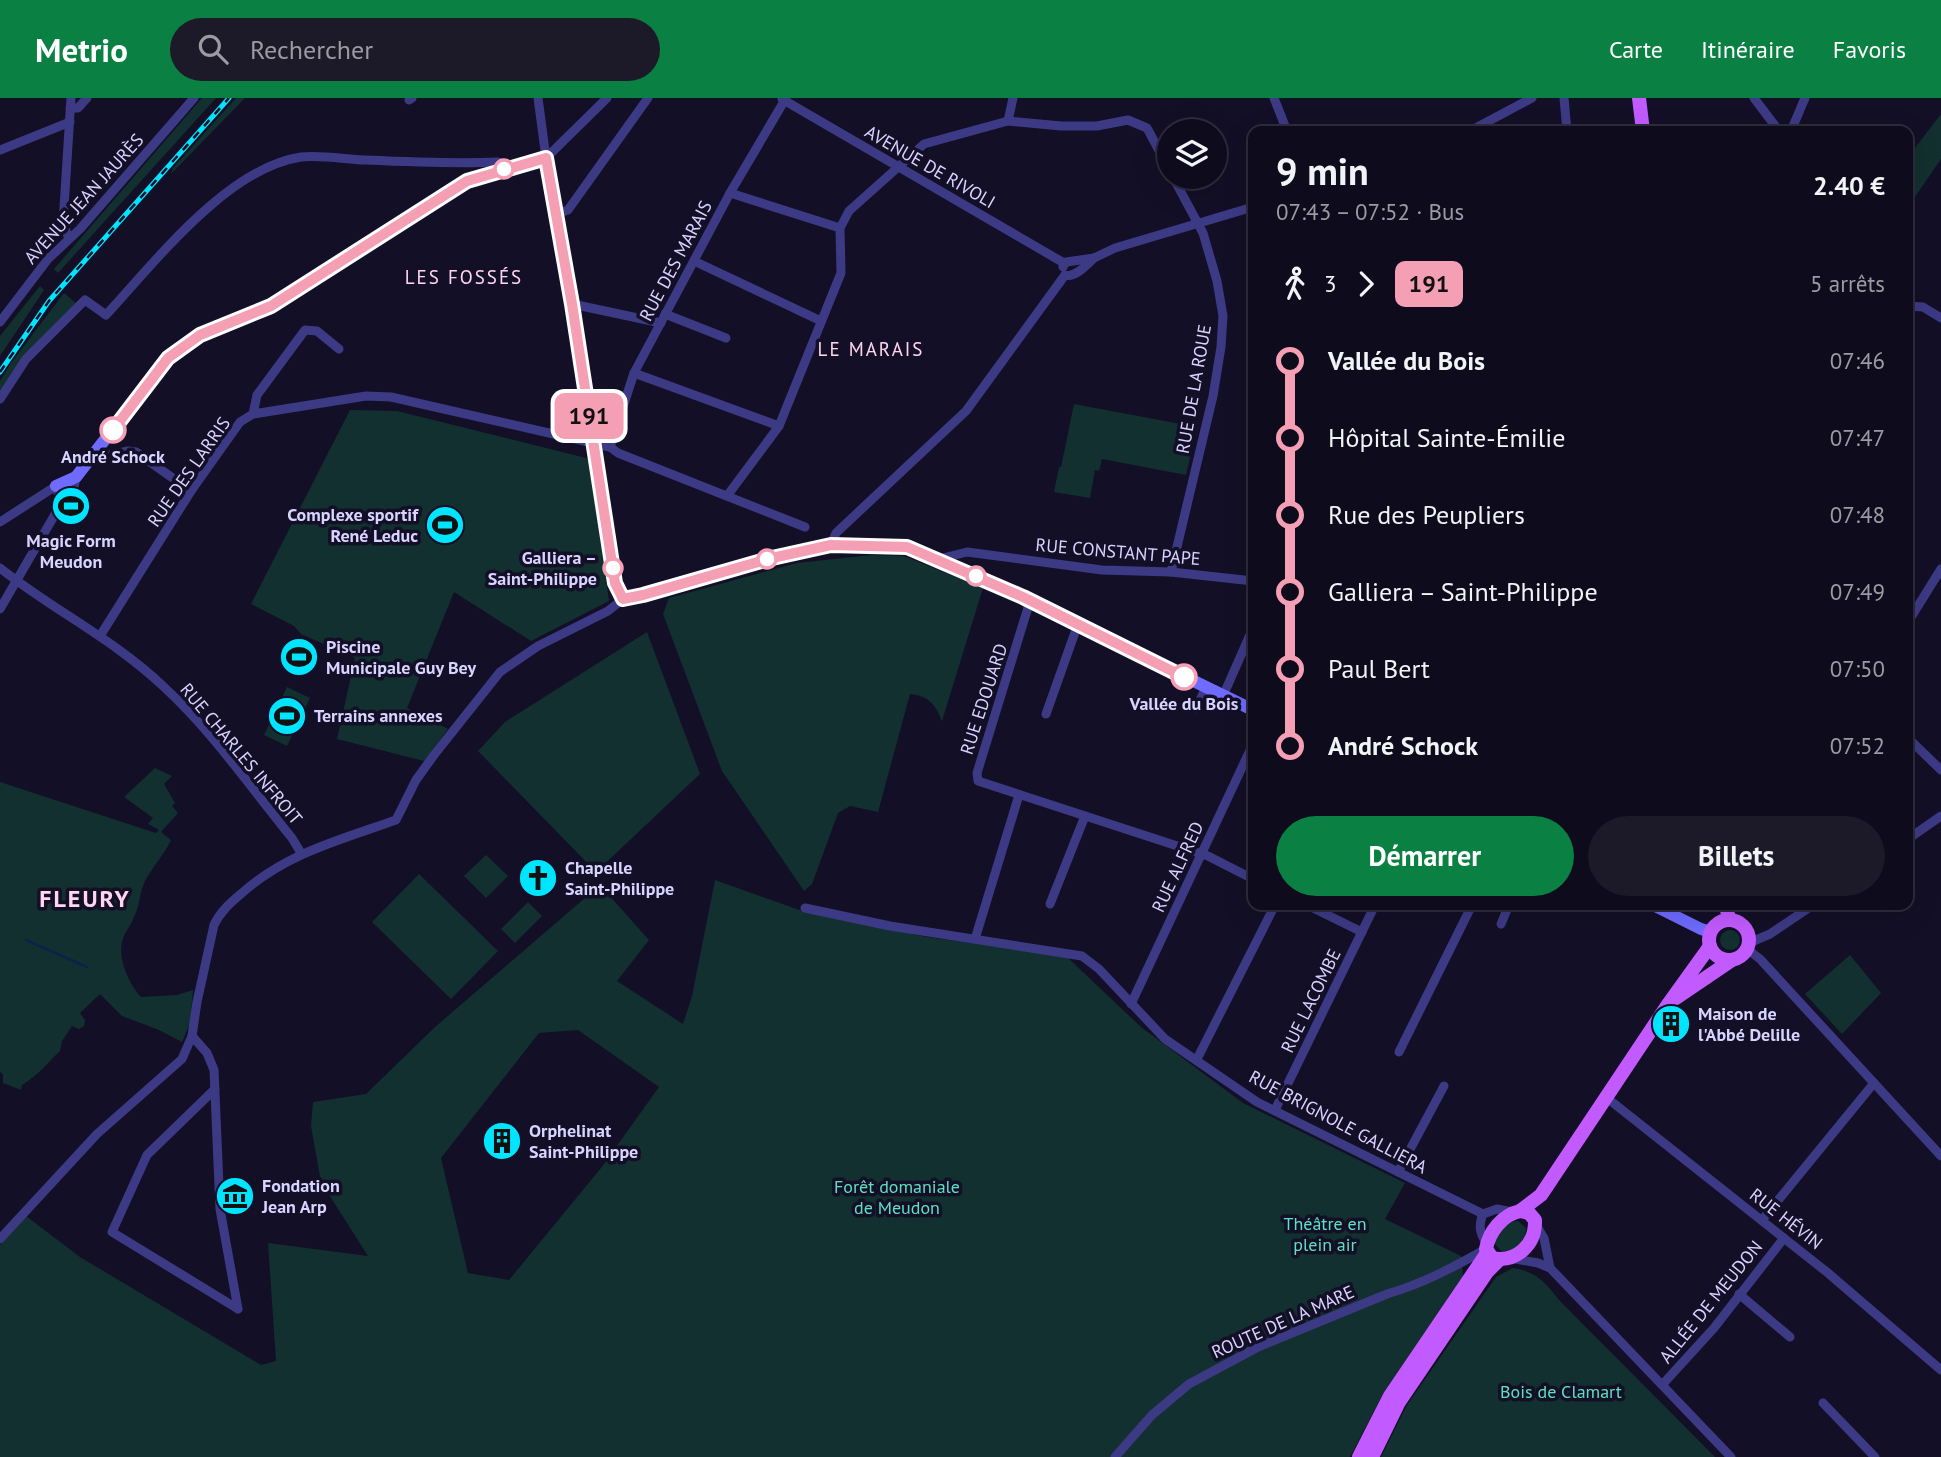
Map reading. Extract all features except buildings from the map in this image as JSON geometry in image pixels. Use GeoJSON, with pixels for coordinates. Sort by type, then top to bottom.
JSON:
{"type":"FeatureCollection","features":[{"type":"Feature","properties":{"kind":"main road"},"geometry":{"type":"LineString","coordinates":[[1639,98],[1642,126]]}},
{"type":"Feature","properties":{"kind":"main road"},"geometry":{"type":"LineString","coordinates":[[1727,910],[1729,920]]}},
{"type":"Feature","properties":{"kind":"main road"},"geometry":{"type":"LineString","coordinates":[[1372,1457],[1399,1402],[1487,1272],[1493,1253],[1496,1226],[1541,1195],[1607,1098],[1719,923],[1729,920],[1744,927],[1748,946],[1741,956],[1669,1003]]}},
{"type":"Feature","properties":{"kind":"main road"},"geometry":{"type":"LineString","coordinates":[[1711,939],[1718,957],[1732,960]]}},
{"type":"Feature","properties":{"kind":"main road"},"geometry":{"type":"LineString","coordinates":[[1493,1253],[1522,1252],[1530,1243],[1541,1195]]}},
{"type":"Feature","properties":{"kind":"main road"},"geometry":{"type":"LineString","coordinates":[[1517,1212],[1529,1213],[1535,1223]]}},
{"type":"Feature","properties":{"kind":"main road"},"geometry":{"type":"LineString","coordinates":[[1359,1457],[1390,1396],[1493,1253]]}},
{"type":"Feature","properties":{"kind":"street"},"geometry":{"type":"LineString","coordinates":[[69,239],[63,223],[71,103],[78,108],[87,98]]}},
{"type":"Feature","properties":{"kind":"street","name":"AVENUE JEAN JAURÈS"},"geometry":{"type":"LineString","coordinates":[[0,322],[48,259],[80,229],[194,98]]}},
{"type":"Feature","properties":{"kind":"street"},"geometry":{"type":"LineString","coordinates":[[538,98],[615,583],[623,599]]}},
{"type":"Feature","properties":{"kind":"street"},"geometry":{"type":"LineString","coordinates":[[0,609],[61,503],[74,486],[76,477],[168,358],[200,335],[271,306],[467,181],[546,158],[607,98]]}},
{"type":"Feature","properties":{"kind":"street"},"geometry":{"type":"LineString","coordinates":[[556,214],[568,210],[649,98]]}},
{"type":"Feature","properties":{"kind":"street"},"geometry":{"type":"LineString","coordinates":[[1008,121],[1013,98]]}},
{"type":"Feature","properties":{"kind":"street"},"geometry":{"type":"LineString","coordinates":[[1274,98],[1285,126]]}},
{"type":"Feature","properties":{"kind":"street"},"geometry":{"type":"LineString","coordinates":[[1479,126],[1532,98]]}},
{"type":"Feature","properties":{"kind":"street"},"geometry":{"type":"LineString","coordinates":[[1564,98],[1567,126]]}},
{"type":"Feature","properties":{"kind":"street"},"geometry":{"type":"LineString","coordinates":[[1754,98],[1775,126]]}},
{"type":"Feature","properties":{"kind":"street"},"geometry":{"type":"LineString","coordinates":[[1793,126],[1805,98]]}},
{"type":"Feature","properties":{"kind":"street","name":"AVENUE DE RIVOLI"},"geometry":{"type":"LineString","coordinates":[[784,99],[1072,265]]}},
{"type":"Feature","properties":{"kind":"street","name":"RUE DES MARAIS"},"geometry":{"type":"LineString","coordinates":[[610,447],[634,373],[730,193],[784,99]]}},
{"type":"Feature","properties":{"kind":"street"},"geometry":{"type":"LineString","coordinates":[[727,496],[779,426],[841,273],[840,228],[849,211],[923,144],[1008,121],[1097,126],[1128,120],[1147,128],[1157,147]]}},
{"type":"Feature","properties":{"kind":"street"},"geometry":{"type":"LineString","coordinates":[[0,150],[69,122]]}},
{"type":"Feature","properties":{"kind":"street"},"geometry":{"type":"LineString","coordinates":[[0,399],[26,359],[85,300],[106,315],[185,230],[256,172],[276,163],[303,157],[450,164],[497,162],[503,163],[504,169]]}},
{"type":"Feature","properties":{"kind":"street","name":"RUE DE LA ROUE"},"geometry":{"type":"LineString","coordinates":[[1171,572],[1213,396],[1223,316],[1217,281],[1199,224],[1180,189]]}},
{"type":"Feature","properties":{"kind":"street"},"geometry":{"type":"LineString","coordinates":[[730,193],[840,228]]}},
{"type":"Feature","properties":{"kind":"street"},"geometry":{"type":"LineString","coordinates":[[831,545],[836,533],[966,411],[1065,275],[1062,269],[1115,248],[1248,209]]}},
{"type":"Feature","properties":{"kind":"street"},"geometry":{"type":"LineString","coordinates":[[694,261],[821,321]]}},
{"type":"Feature","properties":{"kind":"street"},"geometry":{"type":"LineString","coordinates":[[572,304],[663,319],[726,338]]}},
{"type":"Feature","properties":{"kind":"street"},"geometry":{"type":"LineString","coordinates":[[1913,306],[1923,307],[1941,318]]}},
{"type":"Feature","properties":{"kind":"street","name":"RUE DES LARRIS"},"geometry":{"type":"LineString","coordinates":[[100,636],[191,491],[240,422],[253,414],[257,395],[305,330],[317,331],[339,349]]}},
{"type":"Feature","properties":{"kind":"street"},"geometry":{"type":"LineString","coordinates":[[634,373],[779,426]]}},
{"type":"Feature","properties":{"kind":"street"},"geometry":{"type":"LineString","coordinates":[[253,414],[366,396],[391,397],[610,447],[618,453],[805,527]]}},
{"type":"Feature","properties":{"kind":"street"},"geometry":{"type":"LineString","coordinates":[[95,453],[101,457],[128,451],[136,452],[191,491]]}},
{"type":"Feature","properties":{"kind":"street"},"geometry":{"type":"LineString","coordinates":[[0,522],[56,486],[76,477]]}},
{"type":"Feature","properties":{"kind":"street"},"geometry":{"type":"LineString","coordinates":[[56,486],[61,503]]}},
{"type":"Feature","properties":{"kind":"street"},"geometry":{"type":"LineString","coordinates":[[0,1239],[97,1134],[182,1059],[192,1036],[203,974],[214,925],[219,915],[254,882],[301,853],[396,820],[416,780],[500,672],[538,646],[608,611],[623,599],[772,558],[831,545],[907,547],[1030,601],[1248,708]]}},
{"type":"Feature","properties":{"kind":"street","name":"RUE CONSTANT PAPE"},"geometry":{"type":"LineString","coordinates":[[939,559],[967,552],[1102,570],[1171,572],[1248,580]]}},
{"type":"Feature","properties":{"kind":"street","name":"RUE CHARLES INFROIT"},"geometry":{"type":"LineString","coordinates":[[0,568],[119,649],[165,688],[213,741],[292,838],[301,853]]}},
{"type":"Feature","properties":{"kind":"street"},"geometry":{"type":"LineString","coordinates":[[1913,614],[1941,569]]}},
{"type":"Feature","properties":{"kind":"street","name":"RUE EDOUARD"},"geometry":{"type":"LineString","coordinates":[[1018,795],[976,778],[1030,601]]}},
{"type":"Feature","properties":{"kind":"street"},"geometry":{"type":"LineString","coordinates":[[1046,714],[1078,624]]}},
{"type":"Feature","properties":{"kind":"street"},"geometry":{"type":"LineString","coordinates":[[1223,696],[1248,644]]}},
{"type":"Feature","properties":{"kind":"street"},"geometry":{"type":"LineString","coordinates":[[1196,709],[1206,687]]}},
{"type":"Feature","properties":{"kind":"street"},"geometry":{"type":"LineString","coordinates":[[1913,743],[1941,770]]}},
{"type":"Feature","properties":{"kind":"street","name":"RUE ALFRED"},"geometry":{"type":"LineString","coordinates":[[1131,1004],[1248,755]]}},
{"type":"Feature","properties":{"kind":"street"},"geometry":{"type":"LineString","coordinates":[[975,939],[1018,795],[1201,854],[1248,877]]}},
{"type":"Feature","properties":{"kind":"street"},"geometry":{"type":"LineString","coordinates":[[1050,904],[1085,816]]}},
{"type":"Feature","properties":{"kind":"street"},"geometry":{"type":"LineString","coordinates":[[1913,836],[1941,816]]}},
{"type":"Feature","properties":{"kind":"street","name":"RUE BRIGNOLE GALLIERA"},"geometry":{"type":"LineString","coordinates":[[805,908],[890,926],[1082,956],[1099,969],[1165,1039],[1257,1101],[1483,1214]]}},
{"type":"Feature","properties":{"kind":"street"},"geometry":{"type":"LineString","coordinates":[[1197,1059],[1272,910]]}},
{"type":"Feature","properties":{"kind":"street"},"geometry":{"type":"LineString","coordinates":[[1317,910],[1362,932]]}},
{"type":"Feature","properties":{"kind":"street","name":"RUE LACOMBE"},"geometry":{"type":"LineString","coordinates":[[1275,1110],[1373,910]]}},
{"type":"Feature","properties":{"kind":"street"},"geometry":{"type":"LineString","coordinates":[[1399,1052],[1470,910]]}},
{"type":"Feature","properties":{"kind":"street"},"geometry":{"type":"LineString","coordinates":[[1500,924],[1507,910]]}},
{"type":"Feature","properties":{"kind":"street"},"geometry":{"type":"LineString","coordinates":[[1663,910],[1701,929],[1711,939]]}},
{"type":"Feature","properties":{"kind":"street"},"geometry":{"type":"LineString","coordinates":[[1805,910],[1748,946],[1941,1156]]}},
{"type":"Feature","properties":{"kind":"street"},"geometry":{"type":"LineString","coordinates":[[192,1036],[207,1053],[214,1070],[215,1088],[220,1209],[238,1309],[111,1232],[147,1156],[215,1088]]}},
{"type":"Feature","properties":{"kind":"street"},"geometry":{"type":"LineString","coordinates":[[1762,1220],[1874,1083]]}},
{"type":"Feature","properties":{"kind":"street"},"geometry":{"type":"LineString","coordinates":[[1398,1171],[1444,1086]]}},
{"type":"Feature","properties":{"kind":"street","name":"RUE HÉVIN"},"geometry":{"type":"LineString","coordinates":[[1607,1098],[1858,1297],[1941,1370]]}},
{"type":"Feature","properties":{"kind":"street"},"geometry":{"type":"LineString","coordinates":[[1517,1212],[1497,1209],[1483,1214],[1480,1221],[1481,1236],[1493,1253],[1550,1268],[1729,1457]]}},
{"type":"Feature","properties":{"kind":"street"},"geometry":{"type":"LineString","coordinates":[[1535,1223],[1544,1238],[1550,1268]]}},
{"type":"Feature","properties":{"kind":"street","name":"ALLÉE DE MEUDON"},"geometry":{"type":"LineString","coordinates":[[1662,1385],[1714,1328],[1784,1238]]}},
{"type":"Feature","properties":{"kind":"street","name":"ROUTE DE LA MARE"},"geometry":{"type":"LineString","coordinates":[[1115,1457],[1152,1415],[1189,1384],[1258,1347],[1405,1289],[1459,1264],[1493,1253]]}},
{"type":"Feature","properties":{"kind":"street"},"geometry":{"type":"LineString","coordinates":[[1739,1294],[1790,1337]]}},
{"type":"Feature","properties":{"kind":"street"},"geometry":{"type":"LineString","coordinates":[[1823,1403],[1873,1456]]}},
{"type":"Feature","properties":{"kind":"green space"},"geometry":{"type":"Polygon","coordinates":[[[202,98],[216,98],[58,273],[54,269],[202,98]]]}},
{"type":"Feature","properties":{"kind":"green space"},"geometry":{"type":"Polygon","coordinates":[[[236,98],[245,98],[171,174],[173,168],[236,98]]]}},
{"type":"Feature","properties":{"kind":"green space"},"geometry":{"type":"Polygon","coordinates":[[[1941,114],[1941,159],[1913,200],[1913,150],[1941,114]]]}},
{"type":"Feature","properties":{"kind":"green space"},"geometry":{"type":"Polygon","coordinates":[[[40,286],[44,290],[0,356],[0,336],[40,286]]]}},
{"type":"Feature","properties":{"kind":"green space"},"geometry":{"type":"Polygon","coordinates":[[[64,293],[77,304],[0,394],[0,381],[11,363],[64,293]]]}},
{"type":"Feature","properties":{"kind":"green space"},"geometry":{"type":"Polygon","coordinates":[[[1074,404],[1197,427],[1186,475],[1102,459],[1099,471],[1095,470],[1090,498],[1054,492],[1074,404]]]}},
{"type":"Feature","properties":{"kind":"green space","name":"Complexe sportif René Leduc"},"geometry":{"type":"Polygon","coordinates":[[[350,410],[397,411],[590,459],[609,601],[531,641],[454,592],[407,708],[448,729],[424,761],[337,739],[355,658],[301,634],[294,626],[251,604],[350,410]]]}},
{"type":"Feature","properties":{"kind":"green space"},"geometry":{"type":"Polygon","coordinates":[[[871,555],[904,556],[983,588],[942,721],[931,702],[910,694],[878,812],[850,806],[838,813],[812,884],[804,891],[722,771],[663,614],[669,598],[797,563],[871,555]]]}},
{"type":"Feature","properties":{"kind":"green space"},"geometry":{"type":"Polygon","coordinates":[[[647,632],[700,774],[596,872],[478,751],[505,722],[647,632]]]}},
{"type":"Feature","properties":{"kind":"green space","name":"Terrains annexes"},"geometry":{"type":"Polygon","coordinates":[[[287,687],[310,698],[287,746],[264,735],[287,687]]]}},
{"type":"Feature","properties":{"kind":"green space"},"geometry":{"type":"Polygon","coordinates":[[[155,768],[172,776],[164,784],[175,803],[172,806],[178,813],[161,832],[171,840],[143,886],[136,913],[123,938],[121,949],[129,978],[141,997],[177,995],[193,990],[190,1023],[182,1042],[122,1016],[100,994],[80,1013],[85,1020],[84,1026],[79,1029],[72,1026],[62,1041],[60,1051],[22,1085],[21,1090],[3,1083],[3,1074],[0,1072],[0,782],[156,833],[159,830],[148,824],[153,818],[124,797],[155,768]]]}},
{"type":"Feature","properties":{"kind":"green space"},"geometry":{"type":"Polygon","coordinates":[[[486,855],[508,876],[486,898],[464,876],[486,855]]]}},
{"type":"Feature","properties":{"kind":"green space"},"geometry":{"type":"Polygon","coordinates":[[[419,874],[498,951],[451,999],[372,922],[419,874]]]}},
{"type":"Feature","properties":{"kind":"green space","name":"Forêt domaniale de Meudon"},"geometry":{"type":"Polygon","coordinates":[[[715,880],[805,912],[927,937],[1066,956],[1141,1027],[1243,1103],[1405,1183],[1385,1219],[1461,1256],[1463,1276],[1384,1392],[1350,1457],[0,1457],[0,1245],[26,1216],[80,1257],[261,1365],[276,1361],[268,1243],[368,1256],[321,1182],[311,1126],[313,1102],[366,1094],[435,1027],[600,885],[649,940],[617,981],[683,1024],[692,996],[715,880]],[[578,1030],[539,1033],[441,1158],[468,1273],[509,1280],[601,1168],[659,1087],[578,1030]]]}},
{"type":"Feature","properties":{"kind":"green space"},"geometry":{"type":"Polygon","coordinates":[[[528,902],[542,916],[515,943],[501,929],[528,902]]]}},
{"type":"Feature","properties":{"kind":"green space"},"geometry":{"type":"Polygon","coordinates":[[[1730,930],[1737,933],[1740,940],[1737,947],[1730,950],[1723,947],[1720,940],[1723,933],[1730,930]]]}},
{"type":"Feature","properties":{"kind":"green space"},"geometry":{"type":"Polygon","coordinates":[[[1850,955],[1881,993],[1842,1034],[1805,994],[1850,955]]]}},
{"type":"Feature","properties":{"kind":"green space"},"geometry":{"type":"Polygon","coordinates":[[[1518,1221],[1526,1228],[1522,1242],[1515,1248],[1501,1251],[1494,1243],[1498,1235],[1506,1225],[1518,1221]]]}},
{"type":"Feature","properties":{"kind":"green space","name":"Bois de Clamart"},"geometry":{"type":"Polygon","coordinates":[[[1513,1268],[1528,1272],[1545,1283],[1715,1457],[1381,1457],[1407,1405],[1496,1277],[1513,1268]]]}},
{"type":"Feature","properties":{"kind":"waterway"},"geometry":{"type":"LineString","coordinates":[[26,940],[87,967]]}},
{"type":"Feature","properties":{"kind":"railway"},"geometry":{"type":"LineString","coordinates":[[0,372],[49,301],[229,98]]}},
{"type":"Feature","properties":{"kind":"bus line","name":"191"},"geometry":{"type":"LineString","coordinates":[[113,430],[168,358],[200,335],[271,306],[467,181],[546,158],[572,304],[615,583],[623,599],[772,558],[831,545],[907,547],[1023,597],[1184,677]]}},
{"type":"Feature","properties":{"kind":"place","name":"André Schock"},"geometry":{"type":"Point","coordinates":[113,430]}},
{"type":"Feature","properties":{"kind":"place","name":"Magic Form Meudon"},"geometry":{"type":"Point","coordinates":[71,506]}},
{"type":"Feature","properties":{"kind":"place","name":"Complexe sportif René Leduc"},"geometry":{"type":"Point","coordinates":[445,525]}},
{"type":"Feature","properties":{"kind":"place","name":"Galliera – Saint-Philippe"},"geometry":{"type":"Point","coordinates":[613,568]}},
{"type":"Feature","properties":{"kind":"place","name":"Piscine Municipale Guy Bey"},"geometry":{"type":"Point","coordinates":[299,657]}},
{"type":"Feature","properties":{"kind":"place","name":"Vallée du Bois"},"geometry":{"type":"Point","coordinates":[1184,677]}},
{"type":"Feature","properties":{"kind":"place","name":"Terrains annexes"},"geometry":{"type":"Point","coordinates":[287,716]}},
{"type":"Feature","properties":{"kind":"place","name":"Chapelle Saint-Philippe"},"geometry":{"type":"Point","coordinates":[538,878]}},
{"type":"Feature","properties":{"kind":"place","name":"Maison de l'Abbé Delille"},"geometry":{"type":"Point","coordinates":[1671,1024]}},
{"type":"Feature","properties":{"kind":"place","name":"Orphelinat Saint-Philippe"},"geometry":{"type":"Point","coordinates":[502,1141]}},
{"type":"Feature","properties":{"kind":"place","name":"Fondation Jean Arp"},"geometry":{"type":"Point","coordinates":[235,1196]}},
{"type":"Feature","properties":{"kind":"district","name":"LES FOSSÉS"},"geometry":{"type":"Point","coordinates":[464,277]}},
{"type":"Feature","properties":{"kind":"district","name":"LE MARAIS"},"geometry":{"type":"Point","coordinates":[871,349]}},
{"type":"Feature","properties":{"kind":"district","name":"FLEURY"},"geometry":{"type":"Point","coordinates":[85,899]}},
{"type":"Feature","properties":{"kind":"park label","name":"Théâtre en plein air"},"geometry":{"type":"Point","coordinates":[1325,1234]}}]}
